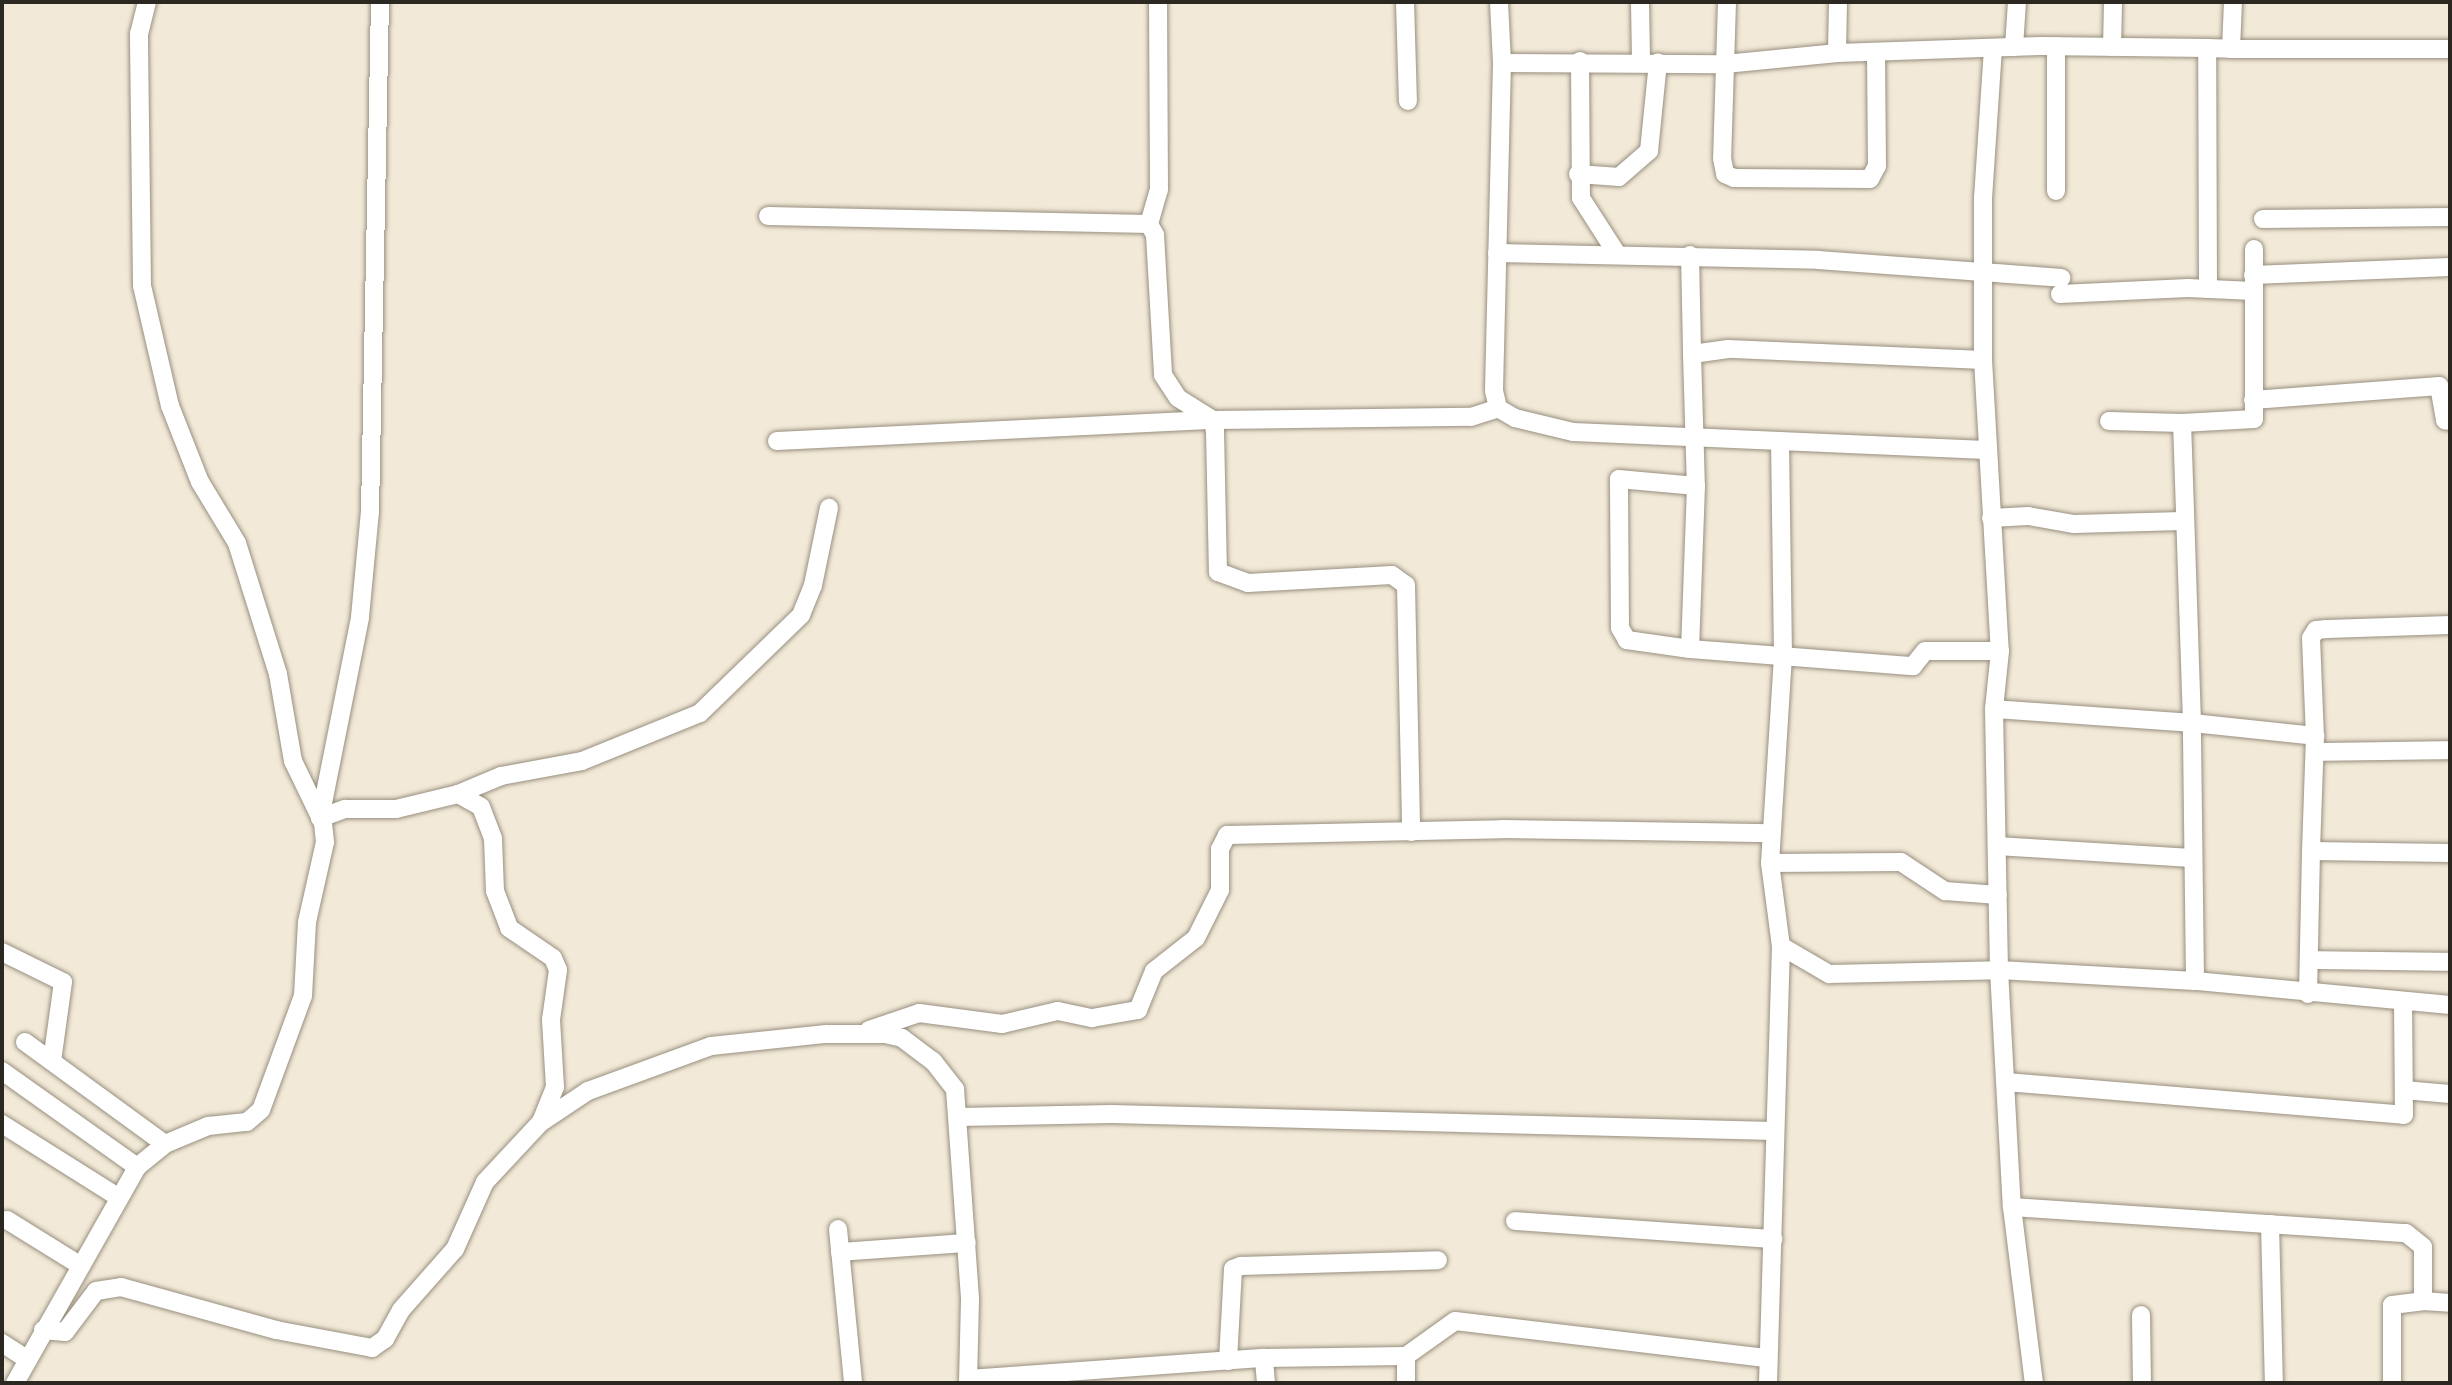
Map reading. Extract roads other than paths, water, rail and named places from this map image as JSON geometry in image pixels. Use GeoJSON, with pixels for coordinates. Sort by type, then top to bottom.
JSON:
{"type":"FeatureCollection","features":[{"type":"Feature","properties":{"kind":"street"},"geometry":{"type":"LineString","coordinates":[[15,1383],[137,1167],[165,1144],[208,1126],[247,1122],[261,1110],[303,996],[307,922],[325,842],[320,818],[293,761],[278,674],[237,543],[183,446],[142,286],[139,34],[147,2]]}},
{"type":"Feature","properties":{"kind":"street"},"geometry":{"type":"LineString","coordinates":[[320,818],[360,617],[370,512],[380,2]]}},
{"type":"Feature","properties":{"kind":"street"},"geometry":{"type":"LineString","coordinates":[[1158,2],[1159,190],[1149,224],[1155,235],[1163,375],[1178,398],[1213,420]]}},
{"type":"Feature","properties":{"kind":"street"},"geometry":{"type":"LineString","coordinates":[[1405,2],[1408,101]]}},
{"type":"Feature","properties":{"kind":"street"},"geometry":{"type":"LineString","coordinates":[[1498,408],[1497,253],[1502,63],[1499,2]]}},
{"type":"Feature","properties":{"kind":"street"},"geometry":{"type":"LineString","coordinates":[[1578,174],[1619,177],[1649,151],[1649,61],[1640,2]]}},
{"type":"Feature","properties":{"kind":"street"},"geometry":{"type":"LineString","coordinates":[[1727,2],[1725,174],[1748,180],[1870,179],[1877,166],[1876,54]]}},
{"type":"Feature","properties":{"kind":"street"},"geometry":{"type":"LineString","coordinates":[[1837,53],[1838,2]]}},
{"type":"Feature","properties":{"kind":"street"},"geometry":{"type":"LineString","coordinates":[[2014,47],[2017,2]]}},
{"type":"Feature","properties":{"kind":"street"},"geometry":{"type":"LineString","coordinates":[[2112,47],[2113,2]]}},
{"type":"Feature","properties":{"kind":"street"},"geometry":{"type":"LineString","coordinates":[[2231,49],[2233,2]]}},
{"type":"Feature","properties":{"kind":"street"},"geometry":{"type":"LineString","coordinates":[[1502,63],[1649,61],[1725,64],[1837,53],[2056,46],[2450,49]]}},
{"type":"Feature","properties":{"kind":"street"},"geometry":{"type":"LineString","coordinates":[[2056,46],[2056,191]]}},
{"type":"Feature","properties":{"kind":"street"},"geometry":{"type":"LineString","coordinates":[[1993,48],[1983,198],[1986,273],[1983,360],[2000,651],[1994,709],[1999,970],[2012,1207],[2034,1383]]}},
{"type":"Feature","properties":{"kind":"street"},"geometry":{"type":"LineString","coordinates":[[2207,48],[2208,289]]}},
{"type":"Feature","properties":{"kind":"street"},"geometry":{"type":"LineString","coordinates":[[1580,61],[1578,174],[1585,209],[1617,254]]}},
{"type":"Feature","properties":{"kind":"street"},"geometry":{"type":"LineString","coordinates":[[768,216],[1149,224]]}},
{"type":"Feature","properties":{"kind":"street"},"geometry":{"type":"LineString","coordinates":[[2263,219],[2450,217]]}},
{"type":"Feature","properties":{"kind":"street"},"geometry":{"type":"LineString","coordinates":[[2109,421],[2182,423],[2254,419],[2254,249]]}},
{"type":"Feature","properties":{"kind":"street"},"geometry":{"type":"LineString","coordinates":[[1497,253],[1690,255],[1986,273],[2061,286],[2208,289],[2450,267]]}},
{"type":"Feature","properties":{"kind":"street"},"geometry":{"type":"LineString","coordinates":[[1690,255],[1691,439],[1696,486],[1690,649]]}},
{"type":"Feature","properties":{"kind":"street"},"geometry":{"type":"LineString","coordinates":[[1692,354],[1728,349],[1983,360]]}},
{"type":"Feature","properties":{"kind":"street"},"geometry":{"type":"LineString","coordinates":[[2253,400],[2439,386],[2445,420],[2450,421]]}},
{"type":"Feature","properties":{"kind":"street"},"geometry":{"type":"LineString","coordinates":[[777,441],[1213,420],[1471,417],[1498,408],[1515,418],[1573,432],[1986,450]]}},
{"type":"Feature","properties":{"kind":"street"},"geometry":{"type":"LineString","coordinates":[[1213,420],[1215,560],[1224,577],[1248,583],[1392,575],[1406,585],[1411,832]]}},
{"type":"Feature","properties":{"kind":"street"},"geometry":{"type":"LineString","coordinates":[[2182,423],[2182,521],[2192,723],[2195,981]]}},
{"type":"Feature","properties":{"kind":"street"},"geometry":{"type":"LineString","coordinates":[[1768,1383],[1766,1358],[1773,1239],[1781,946],[1770,863],[1783,656],[1780,441]]}},
{"type":"Feature","properties":{"kind":"street"},"geometry":{"type":"LineString","coordinates":[[1696,486],[1619,479],[1620,628],[1627,640],[1690,649],[1913,666],[1925,651],[2000,651]]}},
{"type":"Feature","properties":{"kind":"street"},"geometry":{"type":"LineString","coordinates":[[320,818],[345,809],[396,809],[458,794],[501,776],[582,761],[700,713],[801,615],[813,585],[829,508]]}},
{"type":"Feature","properties":{"kind":"street"},"geometry":{"type":"LineString","coordinates":[[1991,518],[2028,516],[2074,524],[2182,521]]}},
{"type":"Feature","properties":{"kind":"street"},"geometry":{"type":"LineString","coordinates":[[2308,994],[2315,744],[2311,638],[2316,630],[2450,625]]}},
{"type":"Feature","properties":{"kind":"street"},"geometry":{"type":"LineString","coordinates":[[1994,709],[2192,723],[2315,744],[2450,750]]}},
{"type":"Feature","properties":{"kind":"street"},"geometry":{"type":"LineString","coordinates":[[458,794],[481,807],[493,839],[495,891],[509,928],[553,958],[558,970],[551,1020],[555,1087],[540,1123]]}},
{"type":"Feature","properties":{"kind":"street"},"geometry":{"type":"LineString","coordinates":[[856,1034],[919,1013],[1002,1024],[1058,1011],[1092,1018],[1138,1010],[1154,971],[1188,947],[1214,902],[1220,890],[1220,849],[1227,835],[1771,833]]}},
{"type":"Feature","properties":{"kind":"street"},"geometry":{"type":"LineString","coordinates":[[1997,846],[2192,858]]}},
{"type":"Feature","properties":{"kind":"street"},"geometry":{"type":"LineString","coordinates":[[2311,851],[2450,853]]}},
{"type":"Feature","properties":{"kind":"street"},"geometry":{"type":"LineString","coordinates":[[1770,863],[1901,862],[1945,891],[1998,895]]}},
{"type":"Feature","properties":{"kind":"street"},"geometry":{"type":"LineString","coordinates":[[1781,946],[1829,974],[1999,970],[2195,981],[2403,1003],[2450,1005]]}},
{"type":"Feature","properties":{"kind":"street"},"geometry":{"type":"LineString","coordinates":[[2,952],[63,982],[52,1061]]}},
{"type":"Feature","properties":{"kind":"street"},"geometry":{"type":"LineString","coordinates":[[2309,960],[2450,962]]}},
{"type":"Feature","properties":{"kind":"street"},"geometry":{"type":"LineString","coordinates":[[2006,1082],[2404,1115],[2403,1003]]}},
{"type":"Feature","properties":{"kind":"street"},"geometry":{"type":"LineString","coordinates":[[43,1330],[65,1332],[88,1300],[110,1286],[339,1345],[372,1348],[385,1339],[401,1310],[455,1249],[475,1196],[540,1123],[608,1080],[678,1055],[711,1046],[856,1034],[902,1038],[933,1061],[953,1082],[959,1117],[967,1243],[968,1381],[1264,1358],[1406,1356],[1455,1321],[1766,1358]]}},
{"type":"Feature","properties":{"kind":"street"},"geometry":{"type":"LineString","coordinates":[[25,1042],[165,1144]]}},
{"type":"Feature","properties":{"kind":"street"},"geometry":{"type":"LineString","coordinates":[[2,1071],[137,1167]]}},
{"type":"Feature","properties":{"kind":"street"},"geometry":{"type":"LineString","coordinates":[[2404,1090],[2450,1094]]}},
{"type":"Feature","properties":{"kind":"street"},"geometry":{"type":"LineString","coordinates":[[959,1117],[1112,1114],[1774,1131]]}},
{"type":"Feature","properties":{"kind":"street"},"geometry":{"type":"LineString","coordinates":[[2,1124],[118,1197]]}},
{"type":"Feature","properties":{"kind":"street"},"geometry":{"type":"LineString","coordinates":[[2012,1207],[2406,1233],[2423,1247],[2423,1301]]}},
{"type":"Feature","properties":{"kind":"street"},"geometry":{"type":"LineString","coordinates":[[7,1220],[81,1266]]}},
{"type":"Feature","properties":{"kind":"street"},"geometry":{"type":"LineString","coordinates":[[1515,1221],[1773,1239]]}},
{"type":"Feature","properties":{"kind":"street"},"geometry":{"type":"LineString","coordinates":[[2270,1224],[2274,1383]]}},
{"type":"Feature","properties":{"kind":"street"},"geometry":{"type":"LineString","coordinates":[[838,1229],[853,1383]]}},
{"type":"Feature","properties":{"kind":"street"},"geometry":{"type":"LineString","coordinates":[[840,1252],[967,1243]]}},
{"type":"Feature","properties":{"kind":"street"},"geometry":{"type":"LineString","coordinates":[[1228,1361],[1233,1269],[1241,1266],[1438,1260]]}},
{"type":"Feature","properties":{"kind":"street"},"geometry":{"type":"LineString","coordinates":[[2392,1383],[2392,1305],[2423,1301],[2450,1303]]}},
{"type":"Feature","properties":{"kind":"street"},"geometry":{"type":"LineString","coordinates":[[2141,1315],[2142,1383]]}},
{"type":"Feature","properties":{"kind":"street"},"geometry":{"type":"LineString","coordinates":[[2,1343],[28,1360]]}},
{"type":"Feature","properties":{"kind":"street"},"geometry":{"type":"LineString","coordinates":[[1406,1356],[1406,1383]]}},
{"type":"Feature","properties":{"kind":"street"},"geometry":{"type":"LineString","coordinates":[[1264,1358],[1266,1383]]}}]}
